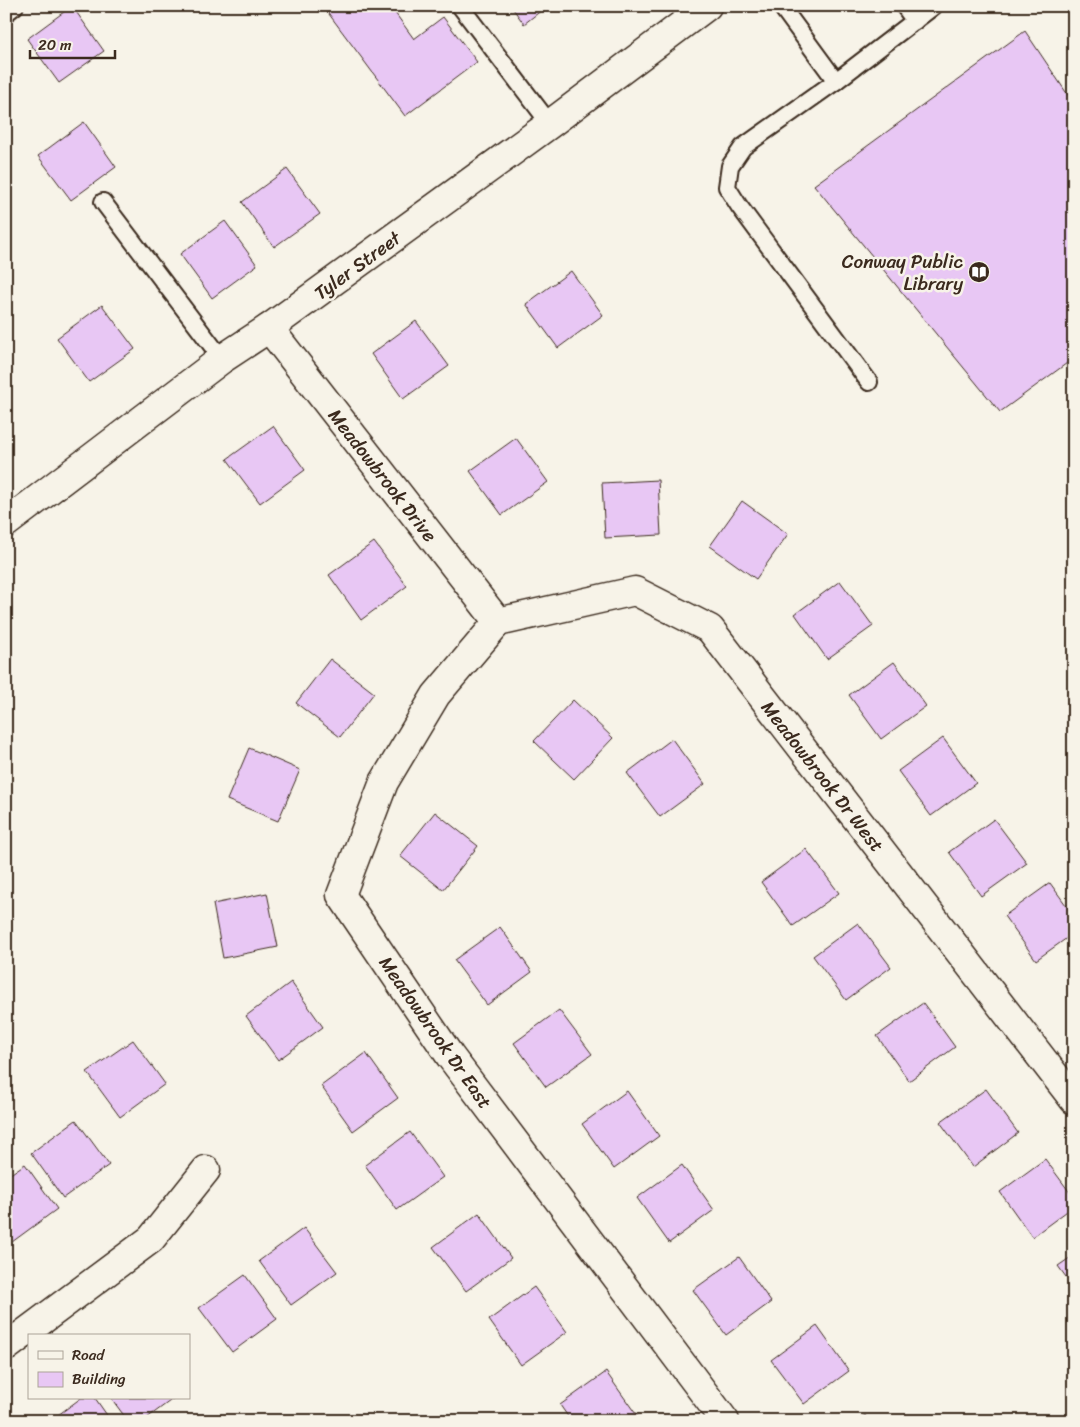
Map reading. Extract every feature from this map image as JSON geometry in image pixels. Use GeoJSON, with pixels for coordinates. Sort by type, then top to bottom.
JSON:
{"type":"FeatureCollection","features":[{"type":"Feature","properties":{"kind":"street","name":"Tyler Street"},"geometry":{"type":"LineString","coordinates":[[6,523],[222,359],[269,328],[550,124],[707,6]]}},
{"type":"Feature","properties":{"kind":"street","name":"Meadowbrook Drive"},"geometry":{"type":"LineString","coordinates":[[269,328],[498,622]]}},
{"type":"Feature","properties":{"kind":"street","name":"Meadowbrook Dr West"},"geometry":{"type":"LineString","coordinates":[[498,622],[635,591],[710,629],[1074,1100]]}},
{"type":"Feature","properties":{"kind":"street","name":"Meadowbrook Dr East"},"geometry":{"type":"LineString","coordinates":[[498,622],[436,695],[384,782],[341,895],[450,1056],[725,1421]]}},
{"type":"Feature","properties":{"kind":"street"},"geometry":{"type":"LineString","coordinates":[[6,1347],[151,1239],[206,1170]]}},
{"type":"Feature","properties":{"kind":"lane"},"geometry":{"type":"LineString","coordinates":[[6,13],[16,6]]}},
{"type":"Feature","properties":{"kind":"lane"},"geometry":{"type":"LineString","coordinates":[[460,6],[550,124]]}},
{"type":"Feature","properties":{"kind":"lane"},"geometry":{"type":"LineString","coordinates":[[782,6],[836,81]]}},
{"type":"Feature","properties":{"kind":"lane"},"geometry":{"type":"LineString","coordinates":[[904,6],[915,20]]}},
{"type":"Feature","properties":{"kind":"lane"},"geometry":{"type":"LineString","coordinates":[[869,382],[739,206],[727,187],[730,166],[743,147],[836,81],[934,6]]}},
{"type":"Feature","properties":{"kind":"lane"},"geometry":{"type":"LineString","coordinates":[[104,202],[222,359]]}},
{"type":"Feature","properties":{"kind":"building"},"geometry":{"type":"Polygon","coordinates":[[[72,6],[104,51],[59,83],[27,39],[72,6]]]}},
{"type":"Feature","properties":{"kind":"building"},"geometry":{"type":"Polygon","coordinates":[[[323,6],[390,6],[414,39],[443,17],[477,62],[405,116],[323,6]]]}},
{"type":"Feature","properties":{"kind":"building"},"geometry":{"type":"Polygon","coordinates":[[[511,6],[547,6],[524,24],[511,6]]]}},
{"type":"Feature","properties":{"kind":"building","name":"Conway Public Library"},"geometry":{"type":"Polygon","coordinates":[[[1025,31],[1074,104],[1074,358],[1000,412],[814,185],[1025,31]]]}},
{"type":"Feature","properties":{"kind":"building"},"geometry":{"type":"Polygon","coordinates":[[[84,122],[116,167],[71,200],[38,156],[84,122]]]}},
{"type":"Feature","properties":{"kind":"building"},"geometry":{"type":"Polygon","coordinates":[[[287,169],[320,214],[274,247],[242,202],[287,169]]]}},
{"type":"Feature","properties":{"kind":"building"},"geometry":{"type":"Polygon","coordinates":[[[225,221],[257,265],[212,298],[180,254],[225,221]]]}},
{"type":"Feature","properties":{"kind":"building"},"geometry":{"type":"Polygon","coordinates":[[[571,271],[603,315],[558,348],[526,304],[571,271]]]}},
{"type":"Feature","properties":{"kind":"building"},"geometry":{"type":"Polygon","coordinates":[[[102,305],[135,349],[89,382],[57,338],[102,305]]]}},
{"type":"Feature","properties":{"kind":"building"},"geometry":{"type":"Polygon","coordinates":[[[416,321],[449,366],[403,399],[371,354],[416,321]]]}},
{"type":"Feature","properties":{"kind":"building"},"geometry":{"type":"Polygon","coordinates":[[[273,426],[305,470],[260,503],[227,459],[273,426]]]}},
{"type":"Feature","properties":{"kind":"building"},"geometry":{"type":"Polygon","coordinates":[[[516,438],[548,482],[502,515],[470,471],[516,438]]]}},
{"type":"Feature","properties":{"kind":"building"},"geometry":{"type":"Polygon","coordinates":[[[658,480],[661,535],[605,538],[602,483],[658,480]]]}},
{"type":"Feature","properties":{"kind":"building"},"geometry":{"type":"Polygon","coordinates":[[[742,501],[788,534],[756,579],[710,546],[742,501]]]}},
{"type":"Feature","properties":{"kind":"building"},"geometry":{"type":"Polygon","coordinates":[[[374,542],[407,586],[361,620],[329,575],[374,542]]]}},
{"type":"Feature","properties":{"kind":"building"},"geometry":{"type":"Polygon","coordinates":[[[840,581],[873,626],[827,659],[795,614],[840,581]]]}},
{"type":"Feature","properties":{"kind":"building"},"geometry":{"type":"Polygon","coordinates":[[[330,659],[374,693],[340,737],[296,703],[330,659]]]}},
{"type":"Feature","properties":{"kind":"building"},"geometry":{"type":"Polygon","coordinates":[[[894,662],[926,706],[881,739],[849,695],[894,662]]]}},
{"type":"Feature","properties":{"kind":"building"},"geometry":{"type":"Polygon","coordinates":[[[573,700],[613,738],[574,779],[534,741],[573,700]]]}},
{"type":"Feature","properties":{"kind":"building"},"geometry":{"type":"Polygon","coordinates":[[[943,738],[976,783],[931,816],[898,771],[943,738]]]}},
{"type":"Feature","properties":{"kind":"building"},"geometry":{"type":"Polygon","coordinates":[[[672,739],[705,784],[660,817],[627,773],[672,739]]]}},
{"type":"Feature","properties":{"kind":"building"},"geometry":{"type":"Polygon","coordinates":[[[249,748],[300,770],[278,821],[227,800],[249,748]]]}},
{"type":"Feature","properties":{"kind":"building"},"geometry":{"type":"Polygon","coordinates":[[[435,812],[478,846],[443,890],[400,856],[435,812]]]}},
{"type":"Feature","properties":{"kind":"building"},"geometry":{"type":"Polygon","coordinates":[[[994,819],[1027,863],[981,896],[949,852],[994,819]]]}},
{"type":"Feature","properties":{"kind":"building"},"geometry":{"type":"Polygon","coordinates":[[[806,849],[839,893],[793,926],[761,882],[806,849]]]}},
{"type":"Feature","properties":{"kind":"building"},"geometry":{"type":"Polygon","coordinates":[[[1050,883],[1074,916],[1074,933],[1036,960],[1004,916],[1050,883]]]}},
{"type":"Feature","properties":{"kind":"building"},"geometry":{"type":"Polygon","coordinates":[[[267,893],[278,947],[223,958],[213,904],[267,893]]]}},
{"type":"Feature","properties":{"kind":"building"},"geometry":{"type":"Polygon","coordinates":[[[858,923],[891,967],[846,1000],[813,956],[858,923]]]}},
{"type":"Feature","properties":{"kind":"building"},"geometry":{"type":"Polygon","coordinates":[[[500,927],[532,972],[487,1005],[454,960],[500,927]]]}},
{"type":"Feature","properties":{"kind":"building"},"geometry":{"type":"Polygon","coordinates":[[[291,982],[323,1027],[278,1060],[246,1016],[291,982]]]}},
{"type":"Feature","properties":{"kind":"building"},"geometry":{"type":"Polygon","coordinates":[[[923,1003],[955,1047],[909,1081],[877,1036],[923,1003]]]}},
{"type":"Feature","properties":{"kind":"building"},"geometry":{"type":"Polygon","coordinates":[[[559,1010],[592,1054],[546,1087],[514,1043],[559,1010]]]}},
{"type":"Feature","properties":{"kind":"building"},"geometry":{"type":"Polygon","coordinates":[[[133,1040],[165,1084],[120,1117],[87,1072],[133,1040]]]}},
{"type":"Feature","properties":{"kind":"building"},"geometry":{"type":"Polygon","coordinates":[[[366,1053],[398,1098],[353,1131],[321,1086],[366,1053]]]}},
{"type":"Feature","properties":{"kind":"building"},"geometry":{"type":"Polygon","coordinates":[[[986,1089],[1018,1133],[973,1167],[940,1122],[986,1089]]]}},
{"type":"Feature","properties":{"kind":"building"},"geometry":{"type":"Polygon","coordinates":[[[627,1091],[659,1136],[614,1169],[582,1124],[627,1091]]]}},
{"type":"Feature","properties":{"kind":"building"},"geometry":{"type":"Polygon","coordinates":[[[76,1120],[109,1165],[63,1198],[31,1153],[76,1120]]]}},
{"type":"Feature","properties":{"kind":"building"},"geometry":{"type":"Polygon","coordinates":[[[410,1132],[443,1177],[397,1210],[365,1165],[410,1132]]]}},
{"type":"Feature","properties":{"kind":"building"},"geometry":{"type":"Polygon","coordinates":[[[1045,1159],[1074,1198],[1074,1206],[1032,1237],[1000,1192],[1045,1159]]]}},
{"type":"Feature","properties":{"kind":"building"},"geometry":{"type":"Polygon","coordinates":[[[25,1164],[57,1209],[12,1242],[6,1235],[6,1177],[25,1164]]]}},
{"type":"Feature","properties":{"kind":"building"},"geometry":{"type":"Polygon","coordinates":[[[682,1165],[714,1210],[669,1243],[637,1198],[682,1165]]]}},
{"type":"Feature","properties":{"kind":"building"},"geometry":{"type":"Polygon","coordinates":[[[479,1213],[511,1258],[466,1291],[433,1247],[479,1213]]]}},
{"type":"Feature","properties":{"kind":"building"},"geometry":{"type":"Polygon","coordinates":[[[304,1228],[337,1272],[291,1305],[259,1261],[304,1228]]]}},
{"type":"Feature","properties":{"kind":"building"},"geometry":{"type":"Polygon","coordinates":[[[1074,1255],[1074,1288],[1058,1266],[1074,1255]]]}},
{"type":"Feature","properties":{"kind":"building"},"geometry":{"type":"Polygon","coordinates":[[[739,1257],[771,1302],[726,1335],[693,1290],[739,1257]]]}},
{"type":"Feature","properties":{"kind":"building"},"geometry":{"type":"Polygon","coordinates":[[[245,1275],[277,1319],[232,1352],[199,1308],[245,1275]]]}},
{"type":"Feature","properties":{"kind":"building"},"geometry":{"type":"Polygon","coordinates":[[[534,1287],[567,1332],[521,1365],[489,1320],[534,1287]]]}},
{"type":"Feature","properties":{"kind":"building"},"geometry":{"type":"Polygon","coordinates":[[[817,1326],[849,1371],[804,1404],[771,1360],[817,1326]]]}},
{"type":"Feature","properties":{"kind":"building"},"geometry":{"type":"Polygon","coordinates":[[[606,1372],[638,1417],[632,1421],[571,1421],[560,1405],[606,1372]]]}},
{"type":"Feature","properties":{"kind":"building"},"geometry":{"type":"Polygon","coordinates":[[[78,1400],[96,1400],[111,1421],[50,1421],[78,1400]]]}},
{"type":"Feature","properties":{"kind":"building"},"geometry":{"type":"Polygon","coordinates":[[[112,1400],[171,1400],[143,1421],[128,1421],[112,1400]]]}},
{"type":"Feature","properties":{"kind":"building"},"geometry":{"type":"Polygon","coordinates":[[[865,1415],[869,1421],[857,1421],[865,1415]]]}},
{"type":"Feature","properties":{"kind":"place","name":"Conway Public Library"},"geometry":{"type":"Point","coordinates":[979,272]}}]}
